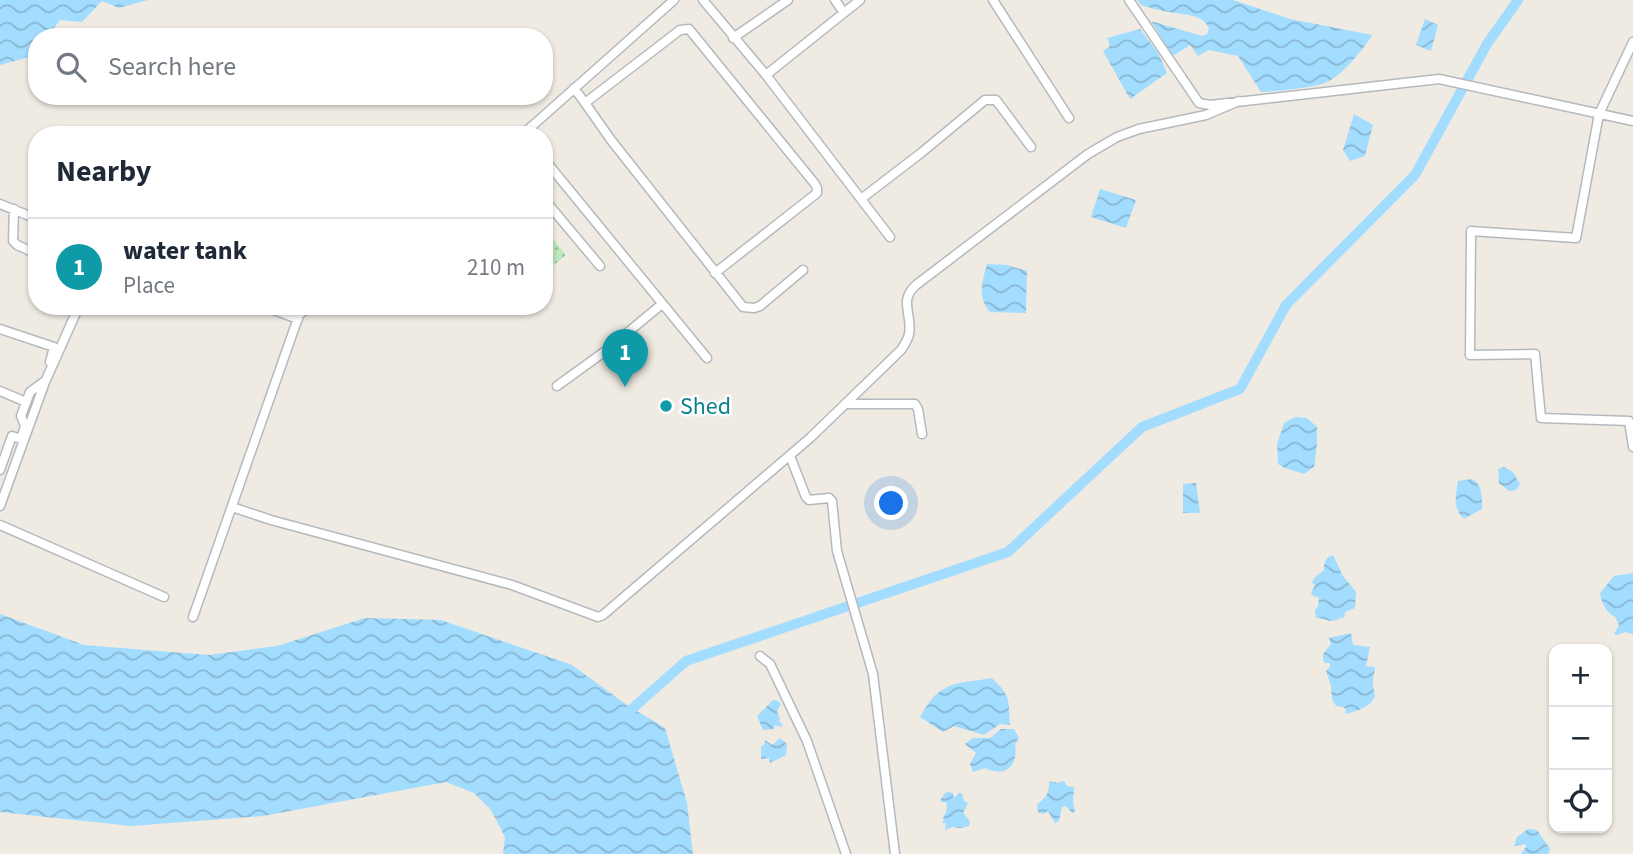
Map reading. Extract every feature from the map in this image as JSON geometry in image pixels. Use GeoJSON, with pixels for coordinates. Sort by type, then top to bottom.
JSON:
{"type":"FeatureCollection","features":[{"type":"Feature","properties":{"kind":"street"},"geometry":{"type":"LineString","coordinates":[[532,126],[674,0]]}},
{"type":"Feature","properties":{"kind":"street"},"geometry":{"type":"LineString","coordinates":[[703,0],[766,75],[890,237]]}},
{"type":"Feature","properties":{"kind":"street"},"geometry":{"type":"LineString","coordinates":[[733,37],[788,0]]}},
{"type":"Feature","properties":{"kind":"street"},"geometry":{"type":"LineString","coordinates":[[835,0],[844,13]]}},
{"type":"Feature","properties":{"kind":"street"},"geometry":{"type":"LineString","coordinates":[[766,75],[860,0]]}},
{"type":"Feature","properties":{"kind":"street"},"geometry":{"type":"LineString","coordinates":[[992,0],[1069,118]]}},
{"type":"Feature","properties":{"kind":"street"},"geometry":{"type":"LineString","coordinates":[[1129,0],[1199,103],[1210,105],[1439,79],[1633,121]]}},
{"type":"Feature","properties":{"kind":"street"},"geometry":{"type":"LineString","coordinates":[[585,103],[680,30],[689,29],[815,184],[817,193],[715,273]]}},
{"type":"Feature","properties":{"kind":"street"},"geometry":{"type":"LineString","coordinates":[[1633,42],[1599,114],[1576,238],[1471,231],[1470,355],[1535,354],[1541,418],[1629,421],[1633,447]]}},
{"type":"Feature","properties":{"kind":"street"},"geometry":{"type":"LineString","coordinates":[[574,88],[743,306],[760,306],[803,270]]}},
{"type":"Feature","properties":{"kind":"street"},"geometry":{"type":"LineString","coordinates":[[862,199],[985,100],[996,100],[1031,146]]}},
{"type":"Feature","properties":{"kind":"street"},"geometry":{"type":"LineString","coordinates":[[232,507],[512,585],[598,617],[603,615],[790,456],[901,350],[909,334],[906,298],[908,292],[1031,196],[1117,136],[1206,115],[1238,101]]}},
{"type":"Feature","properties":{"kind":"street"},"geometry":{"type":"LineString","coordinates":[[553,170],[707,358]]}},
{"type":"Feature","properties":{"kind":"street"},"geometry":{"type":"LineString","coordinates":[[0,204],[28,215]]}},
{"type":"Feature","properties":{"kind":"street"},"geometry":{"type":"LineString","coordinates":[[14,209],[13,241],[28,250]]}},
{"type":"Feature","properties":{"kind":"street"},"geometry":{"type":"LineString","coordinates":[[553,210],[600,266]]}},
{"type":"Feature","properties":{"kind":"street"},"geometry":{"type":"LineString","coordinates":[[557,386],[604,352],[662,304]]}},
{"type":"Feature","properties":{"kind":"street"},"geometry":{"type":"LineString","coordinates":[[0,505],[45,382],[75,315]]}},
{"type":"Feature","properties":{"kind":"street"},"geometry":{"type":"LineString","coordinates":[[287,315],[298,319]]}},
{"type":"Feature","properties":{"kind":"street"},"geometry":{"type":"LineString","coordinates":[[193,617],[299,315]]}},
{"type":"Feature","properties":{"kind":"street"},"geometry":{"type":"LineString","coordinates":[[0,329],[54,346],[45,382],[30,392],[21,416],[25,426],[21,439],[12,436],[0,470]]}},
{"type":"Feature","properties":{"kind":"street"},"geometry":{"type":"LineString","coordinates":[[0,391],[26,402]]}},
{"type":"Feature","properties":{"kind":"street"},"geometry":{"type":"LineString","coordinates":[[845,404],[915,404],[922,434]]}},
{"type":"Feature","properties":{"kind":"street"},"geometry":{"type":"LineString","coordinates":[[790,456],[806,498],[829,498],[832,501],[837,551],[873,674],[895,854]]}},
{"type":"Feature","properties":{"kind":"street"},"geometry":{"type":"LineString","coordinates":[[0,525],[164,597]]}},
{"type":"Feature","properties":{"kind":"street"},"geometry":{"type":"LineString","coordinates":[[760,656],[770,664],[807,741],[846,854]]}},
{"type":"Feature","properties":{"kind":"green space"},"geometry":{"type":"Polygon","coordinates":[[[553,239],[566,255],[553,266],[553,239]]]}},
{"type":"Feature","properties":{"kind":"water"},"geometry":{"type":"Polygon","coordinates":[[[0,0],[148,0],[119,8],[102,1],[82,22],[60,20],[54,28],[28,28],[28,57],[0,65],[0,0]]]}},
{"type":"Feature","properties":{"kind":"water"},"geometry":{"type":"Polygon","coordinates":[[[1137,0],[1233,0],[1290,19],[1372,35],[1354,59],[1331,80],[1308,87],[1261,92],[1238,56],[1209,50],[1198,56],[1190,45],[1173,56],[1151,21],[1202,36],[1207,34],[1209,28],[1206,23],[1197,17],[1141,5],[1137,0]]]}},
{"type":"Feature","properties":{"kind":"water"},"geometry":{"type":"Polygon","coordinates":[[[1425,19],[1438,25],[1431,51],[1416,45],[1425,19]]]}},
{"type":"Feature","properties":{"kind":"water"},"geometry":{"type":"Polygon","coordinates":[[[1140,29],[1158,53],[1167,73],[1130,99],[1103,51],[1110,46],[1107,38],[1140,29]]]}},
{"type":"Feature","properties":{"kind":"water"},"geometry":{"type":"Polygon","coordinates":[[[1354,114],[1373,125],[1365,156],[1350,161],[1343,150],[1354,114]]]}},
{"type":"Feature","properties":{"kind":"water"},"geometry":{"type":"Polygon","coordinates":[[[1100,189],[1136,200],[1126,228],[1091,217],[1100,189]]]}},
{"type":"Feature","properties":{"kind":"water"},"geometry":{"type":"Polygon","coordinates":[[[987,264],[1007,265],[1027,271],[1026,313],[990,312],[982,295],[987,264]]]}},
{"type":"Feature","properties":{"kind":"water"},"geometry":{"type":"Polygon","coordinates":[[[1295,417],[1307,418],[1317,427],[1314,467],[1304,474],[1278,464],[1277,444],[1284,423],[1295,417]]]}},
{"type":"Feature","properties":{"kind":"water"},"geometry":{"type":"Polygon","coordinates":[[[1504,467],[1513,472],[1520,484],[1516,490],[1509,491],[1499,483],[1498,469],[1504,467]]]}},
{"type":"Feature","properties":{"kind":"water"},"geometry":{"type":"Polygon","coordinates":[[[1472,479],[1480,488],[1482,509],[1464,519],[1456,506],[1458,481],[1472,479]]]}},
{"type":"Feature","properties":{"kind":"water"},"geometry":{"type":"Polygon","coordinates":[[[1196,483],[1200,513],[1183,513],[1183,484],[1196,483]]]}},
{"type":"Feature","properties":{"kind":"water"},"geometry":{"type":"Polygon","coordinates":[[[1333,555],[1343,576],[1356,592],[1355,608],[1345,612],[1344,619],[1342,617],[1331,621],[1316,618],[1315,610],[1319,597],[1311,593],[1315,585],[1312,583],[1314,578],[1324,570],[1327,558],[1333,555]]]}},
{"type":"Feature","properties":{"kind":"water"},"geometry":{"type":"Polygon","coordinates":[[[1633,573],[1633,634],[1625,632],[1617,635],[1614,634],[1619,625],[1605,607],[1600,593],[1614,576],[1633,573]]]}},
{"type":"Feature","properties":{"kind":"water"},"geometry":{"type":"Polygon","coordinates":[[[0,614],[84,645],[209,655],[277,646],[365,618],[441,620],[572,665],[627,705],[665,728],[687,803],[693,854],[503,854],[505,837],[491,810],[474,793],[446,782],[263,816],[131,826],[0,812],[0,614]]]}},
{"type":"Feature","properties":{"kind":"water"},"geometry":{"type":"Polygon","coordinates":[[[1351,633],[1353,645],[1370,647],[1366,666],[1375,667],[1375,696],[1367,706],[1345,714],[1346,709],[1336,706],[1332,699],[1326,671],[1330,663],[1325,663],[1323,654],[1331,644],[1329,638],[1351,633]]]}},
{"type":"Feature","properties":{"kind":"water"},"geometry":{"type":"Polygon","coordinates":[[[992,678],[1008,699],[1010,725],[1000,724],[984,735],[954,726],[943,732],[920,717],[938,692],[947,687],[992,678]]]}},
{"type":"Feature","properties":{"kind":"water"},"geometry":{"type":"Polygon","coordinates":[[[773,700],[781,704],[777,711],[779,721],[783,725],[763,730],[757,716],[773,700]]]}},
{"type":"Feature","properties":{"kind":"water"},"geometry":{"type":"Polygon","coordinates":[[[1001,729],[1014,729],[1019,738],[1015,744],[1013,764],[999,772],[985,768],[973,772],[970,764],[976,753],[965,744],[973,738],[990,738],[1001,729]]]}},
{"type":"Feature","properties":{"kind":"water"},"geometry":{"type":"Polygon","coordinates":[[[780,738],[787,744],[786,755],[770,763],[769,758],[761,759],[761,746],[765,740],[772,745],[780,738]]]}},
{"type":"Feature","properties":{"kind":"water"},"geometry":{"type":"Polygon","coordinates":[[[1049,781],[1064,781],[1067,786],[1074,787],[1073,814],[1066,806],[1062,807],[1059,821],[1055,823],[1048,811],[1043,814],[1038,812],[1037,804],[1047,794],[1049,781]]]}},
{"type":"Feature","properties":{"kind":"water"},"geometry":{"type":"Polygon","coordinates":[[[948,792],[955,797],[959,793],[962,794],[964,801],[968,803],[963,813],[970,821],[969,826],[945,830],[946,823],[942,823],[947,803],[940,801],[948,792]]]}},
{"type":"Feature","properties":{"kind":"water"},"geometry":{"type":"Polygon","coordinates":[[[1528,829],[1537,830],[1550,849],[1548,854],[1521,854],[1526,844],[1514,846],[1517,837],[1528,829]]]}},
{"type":"Feature","properties":{"kind":"waterway"},"geometry":{"type":"LineString","coordinates":[[622,716],[686,661],[1008,552],[1142,427],[1240,389],[1286,305],[1415,175],[1487,44],[1518,0]]}},
{"type":"Feature","properties":{"kind":"place","name":"water tank"},"geometry":{"type":"Point","coordinates":[625,387]}},
{"type":"Feature","properties":{"kind":"place","name":"Shed"},"geometry":{"type":"Point","coordinates":[666,406]}}]}
